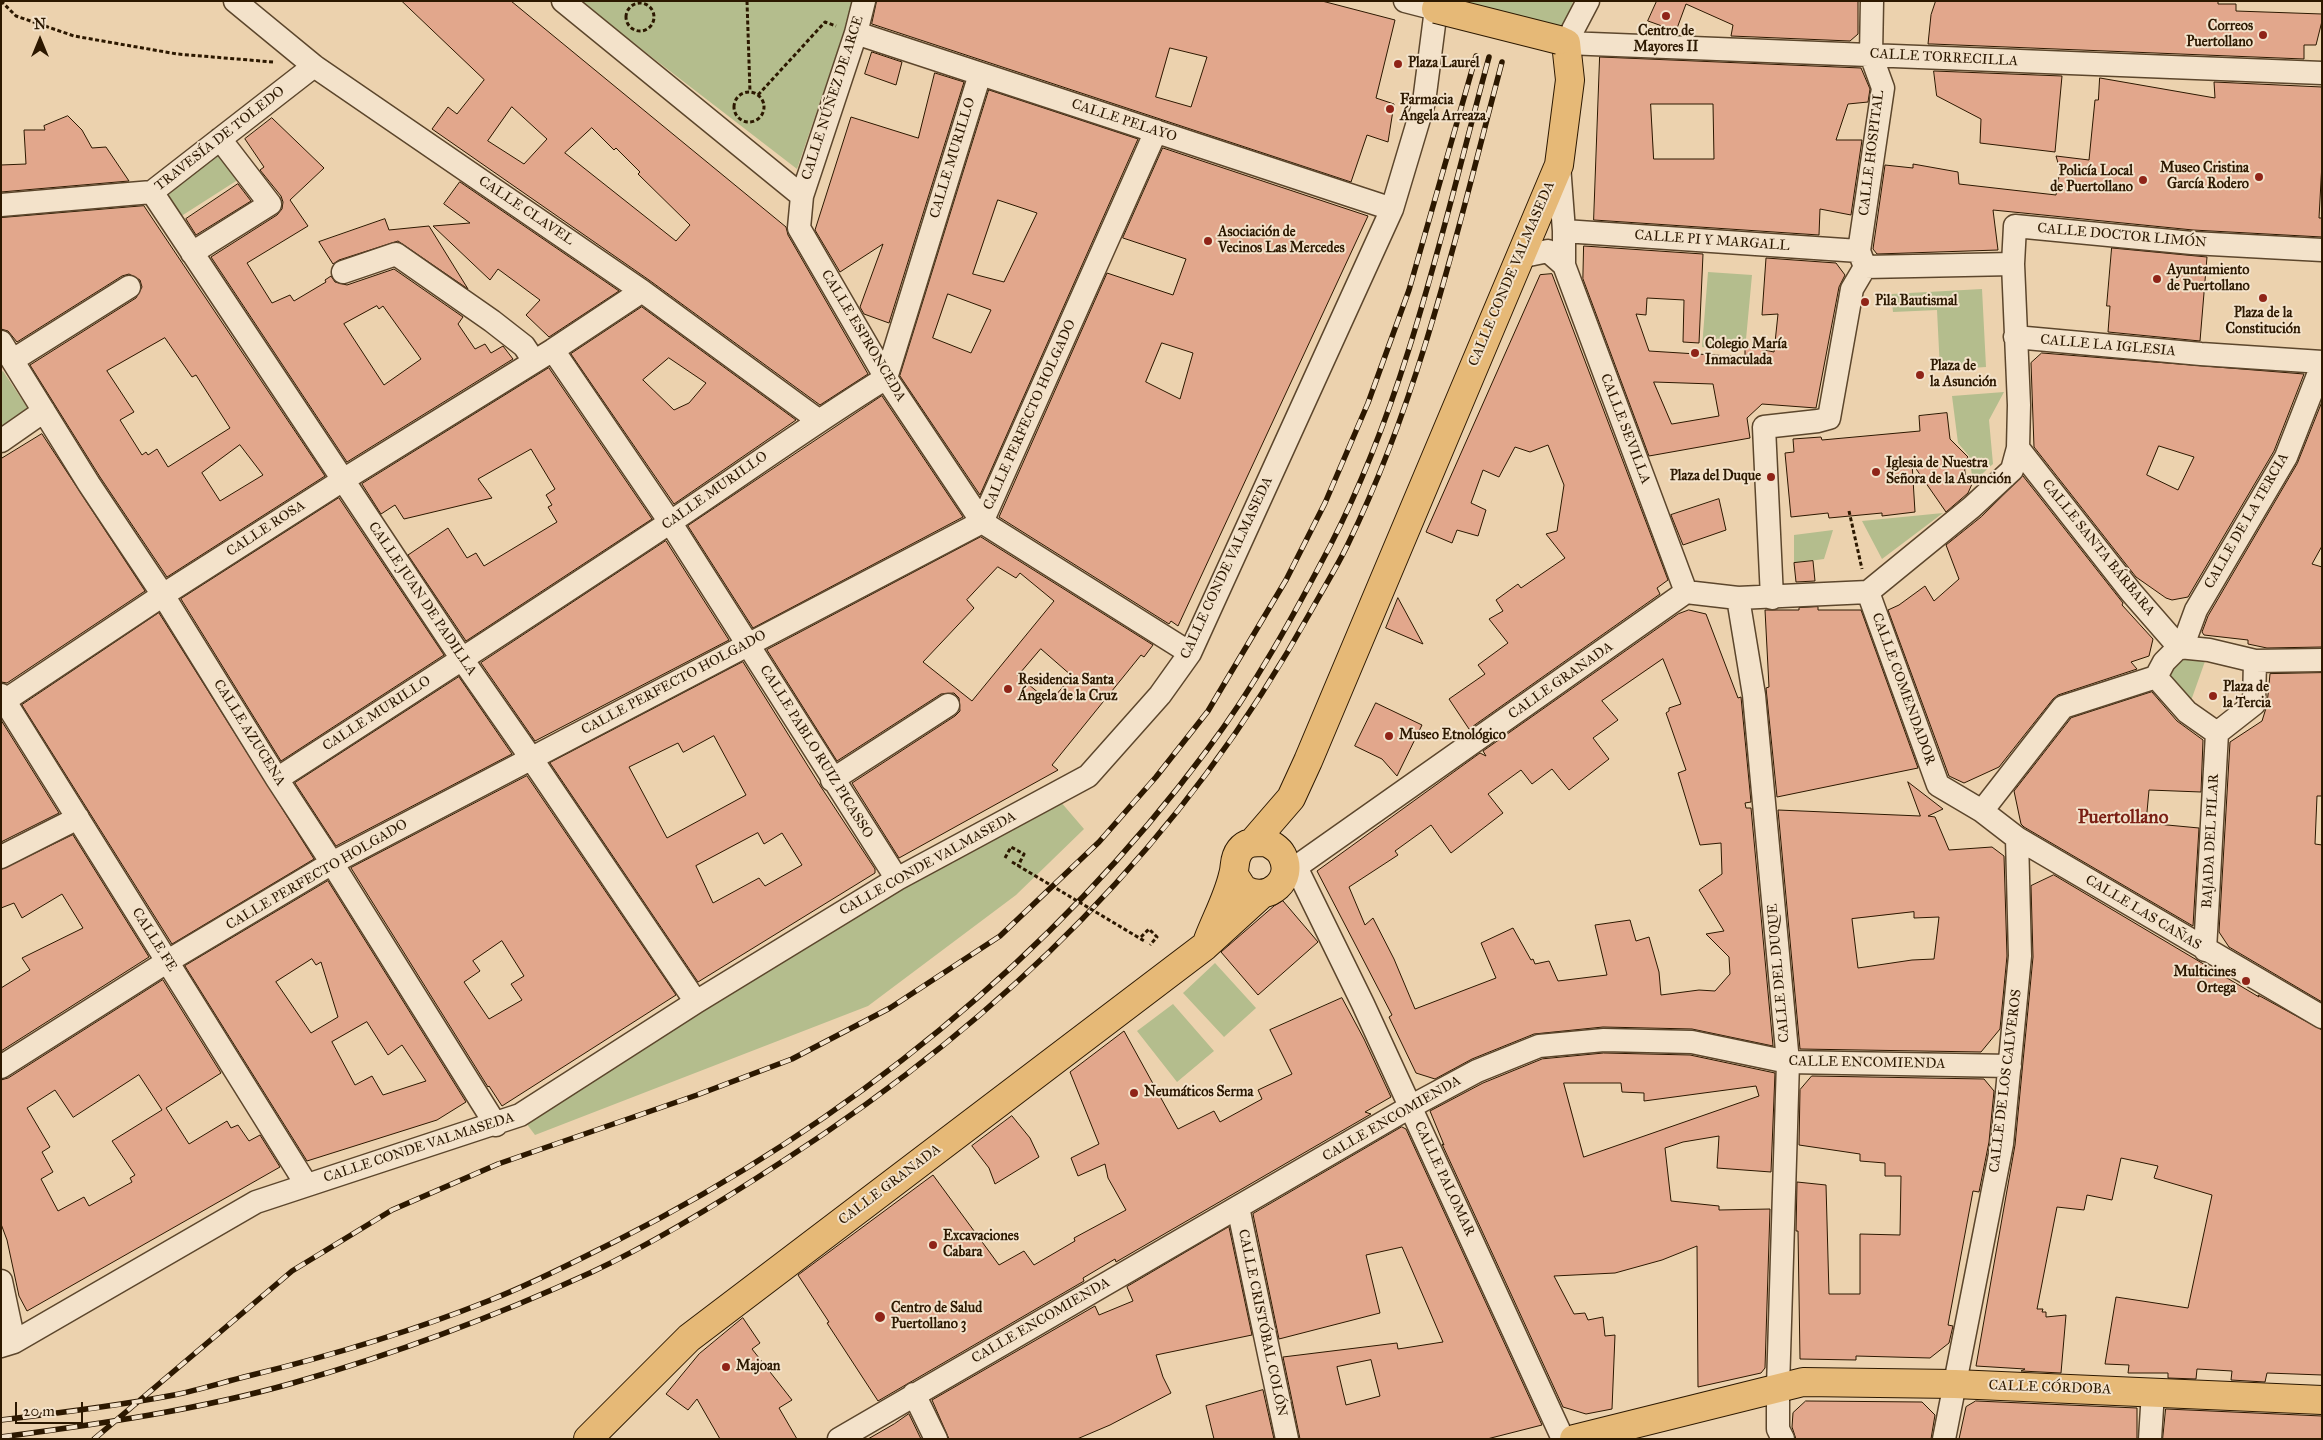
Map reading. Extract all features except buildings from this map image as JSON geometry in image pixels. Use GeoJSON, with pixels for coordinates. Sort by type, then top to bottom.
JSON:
{"type":"FeatureCollection","features":[{"type":"Feature","properties":{"kind":"main road"},"geometry":{"type":"LineString","coordinates":[[1436,5],[1562,42]]}},
{"type":"Feature","properties":{"kind":"main road","name":"CALLE CONDE VALMASEDA"},"geometry":{"type":"LineString","coordinates":[[1291,798],[1559,165],[1570,80],[1562,42]]}},
{"type":"Feature","properties":{"kind":"main road"},"geometry":{"type":"LineString","coordinates":[[1205,946],[1234,875],[1234,861],[1240,849],[1252,842],[1291,798]]}},
{"type":"Feature","properties":{"kind":"main road"},"geometry":{"type":"LineString","coordinates":[[1234,875],[1244,890],[1262,894],[1274,890],[1283,880],[1288,863],[1291,798]]}},
{"type":"Feature","properties":{"kind":"main road"},"geometry":{"type":"LineString","coordinates":[[1252,842],[1269,843],[1288,863]]}},
{"type":"Feature","properties":{"kind":"main road","name":"CALLE GRANADA"},"geometry":{"type":"LineString","coordinates":[[588,1439],[689,1338],[1205,946],[1262,894]]}},
{"type":"Feature","properties":{"kind":"main road","name":"CALLE CÓRDOBA"},"geometry":{"type":"LineString","coordinates":[[1574,1439],[1778,1386],[1803,1382],[1955,1384],[2322,1400]]}},
{"type":"Feature","properties":{"kind":"street","name":"CALLE CLAVEL"},"geometry":{"type":"LineString","coordinates":[[235,1],[314,66],[642,291],[818,420]]}},
{"type":"Feature","properties":{"kind":"street"},"geometry":{"type":"LineString","coordinates":[[564,1],[802,196]]}},
{"type":"Feature","properties":{"kind":"street","name":"CALLE NÚÑEZ DE ARCE"},"geometry":{"type":"LineString","coordinates":[[802,196],[856,33],[864,1]]}},
{"type":"Feature","properties":{"kind":"street"},"geometry":{"type":"LineString","coordinates":[[1405,1],[1436,5]]}},
{"type":"Feature","properties":{"kind":"street"},"geometry":{"type":"LineString","coordinates":[[1562,42],[1573,1]]}},
{"type":"Feature","properties":{"kind":"street"},"geometry":{"type":"LineString","coordinates":[[1562,42],[1588,1]]}},
{"type":"Feature","properties":{"kind":"street"},"geometry":{"type":"LineString","coordinates":[[1871,55],[1872,1]]}},
{"type":"Feature","properties":{"kind":"street","name":"CALLE CONDE VALMASEDA"},"geometry":{"type":"LineString","coordinates":[[8,1344],[256,1202],[306,1184],[520,1116],[696,1002],[897,879],[1088,776],[1160,695],[1190,653],[1392,209],[1424,102],[1436,5]]}},
{"type":"Feature","properties":{"kind":"street","name":"CALLE PELAYO"},"geometry":{"type":"LineString","coordinates":[[856,33],[1392,209]]}},
{"type":"Feature","properties":{"kind":"street","name":"CALLE TORRECILLA"},"geometry":{"type":"LineString","coordinates":[[1562,42],[2322,73]]}},
{"type":"Feature","properties":{"kind":"street","name":"CALLE HOSPITAL"},"geometry":{"type":"LineString","coordinates":[[1862,259],[1883,88],[1871,55]]}},
{"type":"Feature","properties":{"kind":"street","name":"TRAVESÍA DE TOLEDO"},"geometry":{"type":"LineString","coordinates":[[1,205],[152,192],[314,66]]}},
{"type":"Feature","properties":{"kind":"street","name":"CALLE MURILLO"},"geometry":{"type":"LineString","coordinates":[[277,779],[670,522],[818,420],[886,378],[980,74]]}},
{"type":"Feature","properties":{"kind":"street","name":"CALLE PERFECTO HOLGADO"},"geometry":{"type":"LineString","coordinates":[[1,1067],[168,962],[332,863],[982,522],[1156,131]]}},
{"type":"Feature","properties":{"kind":"street"},"geometry":{"type":"LineString","coordinates":[[192,253],[270,204],[220,139]]}},
{"type":"Feature","properties":{"kind":"street","name":"CALLE CONDE VALMASEDA"},"geometry":{"type":"LineString","coordinates":[[1559,165],[1564,231]]}},
{"type":"Feature","properties":{"kind":"street","name":"CALLE JUAN DE PADILLA"},"geometry":{"type":"LineString","coordinates":[[152,192],[462,659],[696,1002]]}},
{"type":"Feature","properties":{"kind":"street","name":"CALLE ESPRONCEDA"},"geometry":{"type":"LineString","coordinates":[[802,196],[799,228],[886,378],[982,522],[1190,653]]}},
{"type":"Feature","properties":{"kind":"street","name":"CALLE DOCTOR LIMÓN"},"geometry":{"type":"LineString","coordinates":[[2013,264],[2014,226],[2267,248],[2322,250]]}},
{"type":"Feature","properties":{"kind":"street","name":"CALLE PI Y MARGALL"},"geometry":{"type":"LineString","coordinates":[[1564,231],[1862,259]]}},
{"type":"Feature","properties":{"kind":"street","name":"CALLE SEVILLA"},"geometry":{"type":"LineString","coordinates":[[1564,231],[1564,265],[1686,592]]}},
{"type":"Feature","properties":{"kind":"street"},"geometry":{"type":"LineString","coordinates":[[1519,257],[1548,250],[1564,265]]}},
{"type":"Feature","properties":{"kind":"street"},"geometry":{"type":"LineString","coordinates":[[343,272],[396,254],[492,321],[524,346],[544,356]]}},
{"type":"Feature","properties":{"kind":"street"},"geometry":{"type":"LineString","coordinates":[[1686,592],[1738,598],[1772,598],[1868,592],[1972,507],[2012,470],[2018,448],[2019,405],[2013,264],[1862,259],[1852,289],[1829,418],[1818,422],[1764,427],[1772,598]]}},
{"type":"Feature","properties":{"kind":"street"},"geometry":{"type":"LineString","coordinates":[[7,351],[129,288]]}},
{"type":"Feature","properties":{"kind":"street","name":"CALLE ROSA"},"geometry":{"type":"LineString","coordinates":[[2,699],[343,480],[544,356],[642,291]]}},
{"type":"Feature","properties":{"kind":"street","name":"CALLE LA IGLESIA"},"geometry":{"type":"LineString","coordinates":[[2015,337],[2322,364]]}},
{"type":"Feature","properties":{"kind":"street","name":"CALLE AZUCENA"},"geometry":{"type":"LineString","coordinates":[[7,351],[163,595],[496,1125]]}},
{"type":"Feature","properties":{"kind":"street","name":"CALLE PABLO RUIZ PICASSO"},"geometry":{"type":"LineString","coordinates":[[544,356],[670,522],[832,780],[897,879]]}},
{"type":"Feature","properties":{"kind":"street","name":"CALLE DE LA TERCIA"},"geometry":{"type":"LineString","coordinates":[[2180,647],[2196,610],[2286,456],[2322,364]]}},
{"type":"Feature","properties":{"kind":"street"},"geometry":{"type":"LineString","coordinates":[[1,440],[44,411]]}},
{"type":"Feature","properties":{"kind":"street","name":"CALLE SANTA BÁRBARA"},"geometry":{"type":"LineString","coordinates":[[2018,448],[2131,592],[2180,647]]}},
{"type":"Feature","properties":{"kind":"street","name":"CALLE GRANADA"},"geometry":{"type":"LineString","coordinates":[[1288,863],[1686,592]]}},
{"type":"Feature","properties":{"kind":"street","name":"CALLE COMENDADOR"},"geometry":{"type":"LineString","coordinates":[[1868,592],[1938,785]]}},
{"type":"Feature","properties":{"kind":"street","name":"CALLE DEL DUQUE"},"geometry":{"type":"LineString","coordinates":[[1738,598],[1754,695],[1788,1062],[1778,1386],[1778,1429],[1783,1439]]}},
{"type":"Feature","properties":{"kind":"street"},"geometry":{"type":"LineString","coordinates":[[1982,811],[2063,707],[2156,677],[2164,662],[2180,647],[2209,650],[2255,661],[2322,660]]}},
{"type":"Feature","properties":{"kind":"street"},"geometry":{"type":"LineString","coordinates":[[2156,677],[2187,712],[2217,732],[2254,704],[2255,661]]}},
{"type":"Feature","properties":{"kind":"street","name":"CALLE FE"},"geometry":{"type":"LineString","coordinates":[[2,699],[306,1184]]}},
{"type":"Feature","properties":{"kind":"street"},"geometry":{"type":"LineString","coordinates":[[832,780],[948,705]]}},
{"type":"Feature","properties":{"kind":"street","name":"BAJADA DEL PILAR"},"geometry":{"type":"LineString","coordinates":[[2205,950],[2217,732]]}},
{"type":"Feature","properties":{"kind":"street","name":"CALLE LAS CAÑAS"},"geometry":{"type":"LineString","coordinates":[[1938,785],[1982,811],[2018,838],[2205,950],[2322,1017]]}},
{"type":"Feature","properties":{"kind":"street"},"geometry":{"type":"LineString","coordinates":[[1,857],[78,818]]}},
{"type":"Feature","properties":{"kind":"street","name":"CALLE DE LOS CALVEROS"},"geometry":{"type":"LineString","coordinates":[[1944,1439],[2002,1144],[2020,956],[2018,838]]}},
{"type":"Feature","properties":{"kind":"street","name":"CALLE PALOMAR"},"geometry":{"type":"LineString","coordinates":[[1288,863],[1410,1107],[1563,1439]]}},
{"type":"Feature","properties":{"kind":"street","name":"CALLE ENCOMIENDA"},"geometry":{"type":"LineString","coordinates":[[839,1439],[1410,1107],[1477,1071],[1539,1046],[1604,1040],[1692,1042],[1788,1062],[2010,1066]]}},
{"type":"Feature","properties":{"kind":"street","name":"CALLE CRISTÓBAL COLÓN"},"geometry":{"type":"LineString","coordinates":[[1238,1207],[1287,1439]]}},
{"type":"Feature","properties":{"kind":"street"},"geometry":{"type":"LineString","coordinates":[[1,1281],[8,1344]]}},
{"type":"Feature","properties":{"kind":"street"},"geometry":{"type":"LineString","coordinates":[[2150,1439],[2153,1392]]}},
{"type":"Feature","properties":{"kind":"street"},"geometry":{"type":"LineString","coordinates":[[914,1394],[936,1439]]}},
{"type":"Feature","properties":{"kind":"path"},"geometry":{"type":"LineString","coordinates":[[1,1],[16,16],[74,36],[177,54],[277,62]]}},
{"type":"Feature","properties":{"kind":"path"},"geometry":{"type":"LineString","coordinates":[[747,1],[750,92]]}},
{"type":"Feature","properties":{"kind":"path"},"geometry":{"type":"LineString","coordinates":[[636,3],[646,3],[652,10],[654,23],[648,30],[639,32],[630,28],[626,19],[628,10],[636,3]]}},
{"type":"Feature","properties":{"kind":"path"},"geometry":{"type":"LineString","coordinates":[[758,95],[825,22],[856,33]]}},
{"type":"Feature","properties":{"kind":"path"},"geometry":{"type":"LineString","coordinates":[[750,92],[758,95],[764,102],[763,113],[757,120],[742,121],[735,114],[734,104],[739,96],[750,92]]}},
{"type":"Feature","properties":{"kind":"path"},"geometry":{"type":"LineString","coordinates":[[1849,511],[1868,592]]}},
{"type":"Feature","properties":{"kind":"path"},"geometry":{"type":"LineString","coordinates":[[1006,858],[1011,847],[1024,854],[1018,866]]}},
{"type":"Feature","properties":{"kind":"path"},"geometry":{"type":"LineString","coordinates":[[1012,862],[1141,937],[1146,942]]}},
{"type":"Feature","properties":{"kind":"path"},"geometry":{"type":"LineString","coordinates":[[1141,937],[1149,929],[1158,937],[1150,945]]}},
{"type":"Feature","properties":{"kind":"green space"},"geometry":{"type":"Polygon","coordinates":[[[579,1],[852,1],[845,29],[797,169],[579,1]]]}},
{"type":"Feature","properties":{"kind":"green space"},"geometry":{"type":"Polygon","coordinates":[[[1436,1],[1573,1],[1566,43],[1436,1]]]}},
{"type":"Feature","properties":{"kind":"green space"},"geometry":{"type":"Polygon","coordinates":[[[220,139],[247,174],[172,222],[152,192],[220,139]]]}},
{"type":"Feature","properties":{"kind":"green space"},"geometry":{"type":"Polygon","coordinates":[[[1708,272],[1752,275],[1745,350],[1702,347],[1708,272]]]}},
{"type":"Feature","properties":{"kind":"green space"},"geometry":{"type":"Polygon","coordinates":[[[1982,289],[1986,367],[1940,370],[1937,310],[1893,312],[1891,294],[1982,289]]]}},
{"type":"Feature","properties":{"kind":"green space"},"geometry":{"type":"Polygon","coordinates":[[[3,371],[31,413],[1,432],[1,372],[3,371]]]}},
{"type":"Feature","properties":{"kind":"green space"},"geometry":{"type":"Polygon","coordinates":[[[2004,392],[1989,420],[1993,464],[1973,482],[1969,456],[1958,443],[1952,396],[2004,392]]]}},
{"type":"Feature","properties":{"kind":"green space"},"geometry":{"type":"Polygon","coordinates":[[[1943,513],[1882,559],[1862,521],[1943,513]]]}},
{"type":"Feature","properties":{"kind":"green space"},"geometry":{"type":"Polygon","coordinates":[[[1833,530],[1824,559],[1794,563],[1794,535],[1833,530]]]}},
{"type":"Feature","properties":{"kind":"green space"},"geometry":{"type":"Polygon","coordinates":[[[2209,650],[2187,712],[2156,677],[2164,662],[2209,650]]]}},
{"type":"Feature","properties":{"kind":"green space"},"geometry":{"type":"Polygon","coordinates":[[[1054,794],[1084,829],[1016,895],[868,1006],[535,1135],[520,1115],[1054,794]]]}},
{"type":"Feature","properties":{"kind":"green space"},"geometry":{"type":"Polygon","coordinates":[[[1215,963],[1256,1008],[1224,1037],[1183,993],[1215,963]]]}},
{"type":"Feature","properties":{"kind":"green space"},"geometry":{"type":"Polygon","coordinates":[[[1173,1004],[1214,1051],[1177,1082],[1137,1031],[1173,1004]]]}},
{"type":"Feature","properties":{"kind":"railway"},"geometry":{"type":"LineString","coordinates":[[94,1439],[292,1271],[392,1210],[498,1164],[697,1095],[792,1059],[890,1008],[1000,936],[1099,842],[1156,777],[1208,711],[1286,580],[1325,503],[1368,403],[1409,290],[1476,56]]}},
{"type":"Feature","properties":{"kind":"railway"},"geometry":{"type":"LineString","coordinates":[[1,1420],[110,1406],[193,1391],[370,1343],[488,1301],[553,1273],[701,1195],[784,1144],[863,1089],[940,1030],[1013,966],[1082,898],[1147,826],[1207,750],[1225,726],[1273,650],[1331,544],[1358,487],[1403,367],[1440,243],[1489,57]]}},
{"type":"Feature","properties":{"kind":"railway"},"geometry":{"type":"LineString","coordinates":[[1,1437],[185,1409],[293,1383],[369,1360],[445,1333],[592,1272],[665,1234],[713,1206],[864,1106],[941,1047],[1013,985],[1082,919],[1146,849],[1206,775],[1261,695],[1339,561],[1374,486],[1418,367],[1454,246],[1502,62]]}},
{"type":"Feature","properties":{"kind":"place","name":"Centro de Mayores II"},"geometry":{"type":"Point","coordinates":[1666,16]}},
{"type":"Feature","properties":{"kind":"place","name":"Correos Puertollano"},"geometry":{"type":"Point","coordinates":[2263,35]}},
{"type":"Feature","properties":{"kind":"place","name":"Plaza Laurel"},"geometry":{"type":"Point","coordinates":[1398,64]}},
{"type":"Feature","properties":{"kind":"place","name":"Farmacia Ángela Arreaza"},"geometry":{"type":"Point","coordinates":[1390,109]}},
{"type":"Feature","properties":{"kind":"place","name":"Museo Cristina García Rodero"},"geometry":{"type":"Point","coordinates":[2259,177]}},
{"type":"Feature","properties":{"kind":"place","name":"Policía Local de Puertollano"},"geometry":{"type":"Point","coordinates":[2143,180]}},
{"type":"Feature","properties":{"kind":"place","name":"Asociación de Vecinos Las Mercedes"},"geometry":{"type":"Point","coordinates":[1208,241]}},
{"type":"Feature","properties":{"kind":"place","name":"Ayuntamiento de Puertollano"},"geometry":{"type":"Point","coordinates":[2157,279]}},
{"type":"Feature","properties":{"kind":"place","name":"Plaza de la Constitución"},"geometry":{"type":"Point","coordinates":[2263,298]}},
{"type":"Feature","properties":{"kind":"place","name":"Pila Bautismal"},"geometry":{"type":"Point","coordinates":[1865,302]}},
{"type":"Feature","properties":{"kind":"place","name":"Colegio María Inmaculada"},"geometry":{"type":"Point","coordinates":[1695,353]}},
{"type":"Feature","properties":{"kind":"place","name":"Plaza de la Asunción"},"geometry":{"type":"Point","coordinates":[1920,375]}},
{"type":"Feature","properties":{"kind":"place","name":"Iglesia de Nuestra Señora de la Asunción"},"geometry":{"type":"Point","coordinates":[1876,472]}},
{"type":"Feature","properties":{"kind":"place","name":"Plaza del Duque"},"geometry":{"type":"Point","coordinates":[1771,477]}},
{"type":"Feature","properties":{"kind":"place","name":"Residencia Santa Ángela de la Cruz"},"geometry":{"type":"Point","coordinates":[1008,689]}},
{"type":"Feature","properties":{"kind":"place","name":"Plaza de la Tercia"},"geometry":{"type":"Point","coordinates":[2213,696]}},
{"type":"Feature","properties":{"kind":"place","name":"Museo Etnológico"},"geometry":{"type":"Point","coordinates":[1389,736]}},
{"type":"Feature","properties":{"kind":"place","name":"Multicines Ortega"},"geometry":{"type":"Point","coordinates":[2246,981]}},
{"type":"Feature","properties":{"kind":"place","name":"Neumáticos Serma"},"geometry":{"type":"Point","coordinates":[1134,1093]}},
{"type":"Feature","properties":{"kind":"place","name":"Excavaciones Cabara"},"geometry":{"type":"Point","coordinates":[933,1245]}},
{"type":"Feature","properties":{"kind":"place","name":"Centro de Salud Puertollano 3"},"geometry":{"type":"Point","coordinates":[880,1317]}},
{"type":"Feature","properties":{"kind":"place","name":"Majoan"},"geometry":{"type":"Point","coordinates":[726,1367]}},
{"type":"Feature","properties":{"kind":"district","name":"Puertollano"},"geometry":{"type":"Point","coordinates":[2123,818]}}]}
